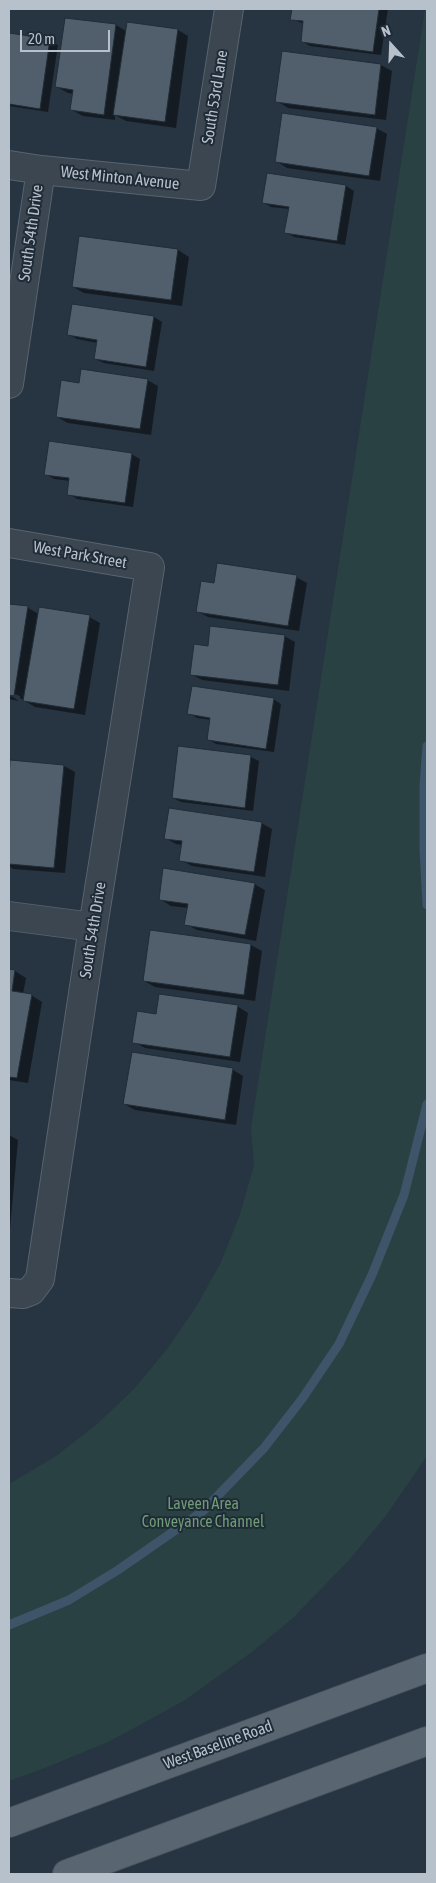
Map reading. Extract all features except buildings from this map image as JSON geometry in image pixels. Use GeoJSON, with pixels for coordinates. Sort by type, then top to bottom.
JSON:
{"type":"FeatureCollection","features":[{"type":"Feature","properties":{"kind":"main road","name":"West Baseline Road"},"geometry":{"type":"LineString","coordinates":[[9,1823],[427,1668]]}},
{"type":"Feature","properties":{"kind":"main road"},"geometry":{"type":"LineString","coordinates":[[67,1874],[427,1741]]}},
{"type":"Feature","properties":{"kind":"street","name":"South 53rd Lane"},"geometry":{"type":"LineString","coordinates":[[201,186],[228,9]]}},
{"type":"Feature","properties":{"kind":"street","name":"West Minton Avenue"},"geometry":{"type":"LineString","coordinates":[[9,164],[41,170],[201,186]]}},
{"type":"Feature","properties":{"kind":"street","name":"South 54th Drive"},"geometry":{"type":"LineString","coordinates":[[9,384],[41,170]]}},
{"type":"Feature","properties":{"kind":"street","name":"West Park Street"},"geometry":{"type":"LineString","coordinates":[[9,543],[150,567]]}},
{"type":"Feature","properties":{"kind":"street","name":"South 54th Drive"},"geometry":{"type":"LineString","coordinates":[[20,1292],[40,1279],[150,567]]}},
{"type":"Feature","properties":{"kind":"street"},"geometry":{"type":"LineString","coordinates":[[9,916],[93,927]]}},
{"type":"Feature","properties":{"kind":"green space","name":"Laveen Area Conveyance Channel"},"geometry":{"type":"Polygon","coordinates":[[[425,9],[427,9],[427,1456],[385,1517],[350,1559],[293,1618],[252,1652],[185,1700],[108,1742],[9,1781],[9,1484],[56,1456],[97,1424],[134,1389],[167,1349],[196,1307],[221,1262],[240,1214],[254,1165],[251,1128],[425,9]]]}},
{"type":"Feature","properties":{"kind":"waterway"},"geometry":{"type":"LineString","coordinates":[[427,746],[424,784],[424,849],[427,905]]}},
{"type":"Feature","properties":{"kind":"waterway"},"geometry":{"type":"LineString","coordinates":[[9,1625],[69,1600],[118,1570],[203,1511],[264,1448],[302,1399],[339,1344],[372,1275],[404,1195],[427,1104]]}}]}
